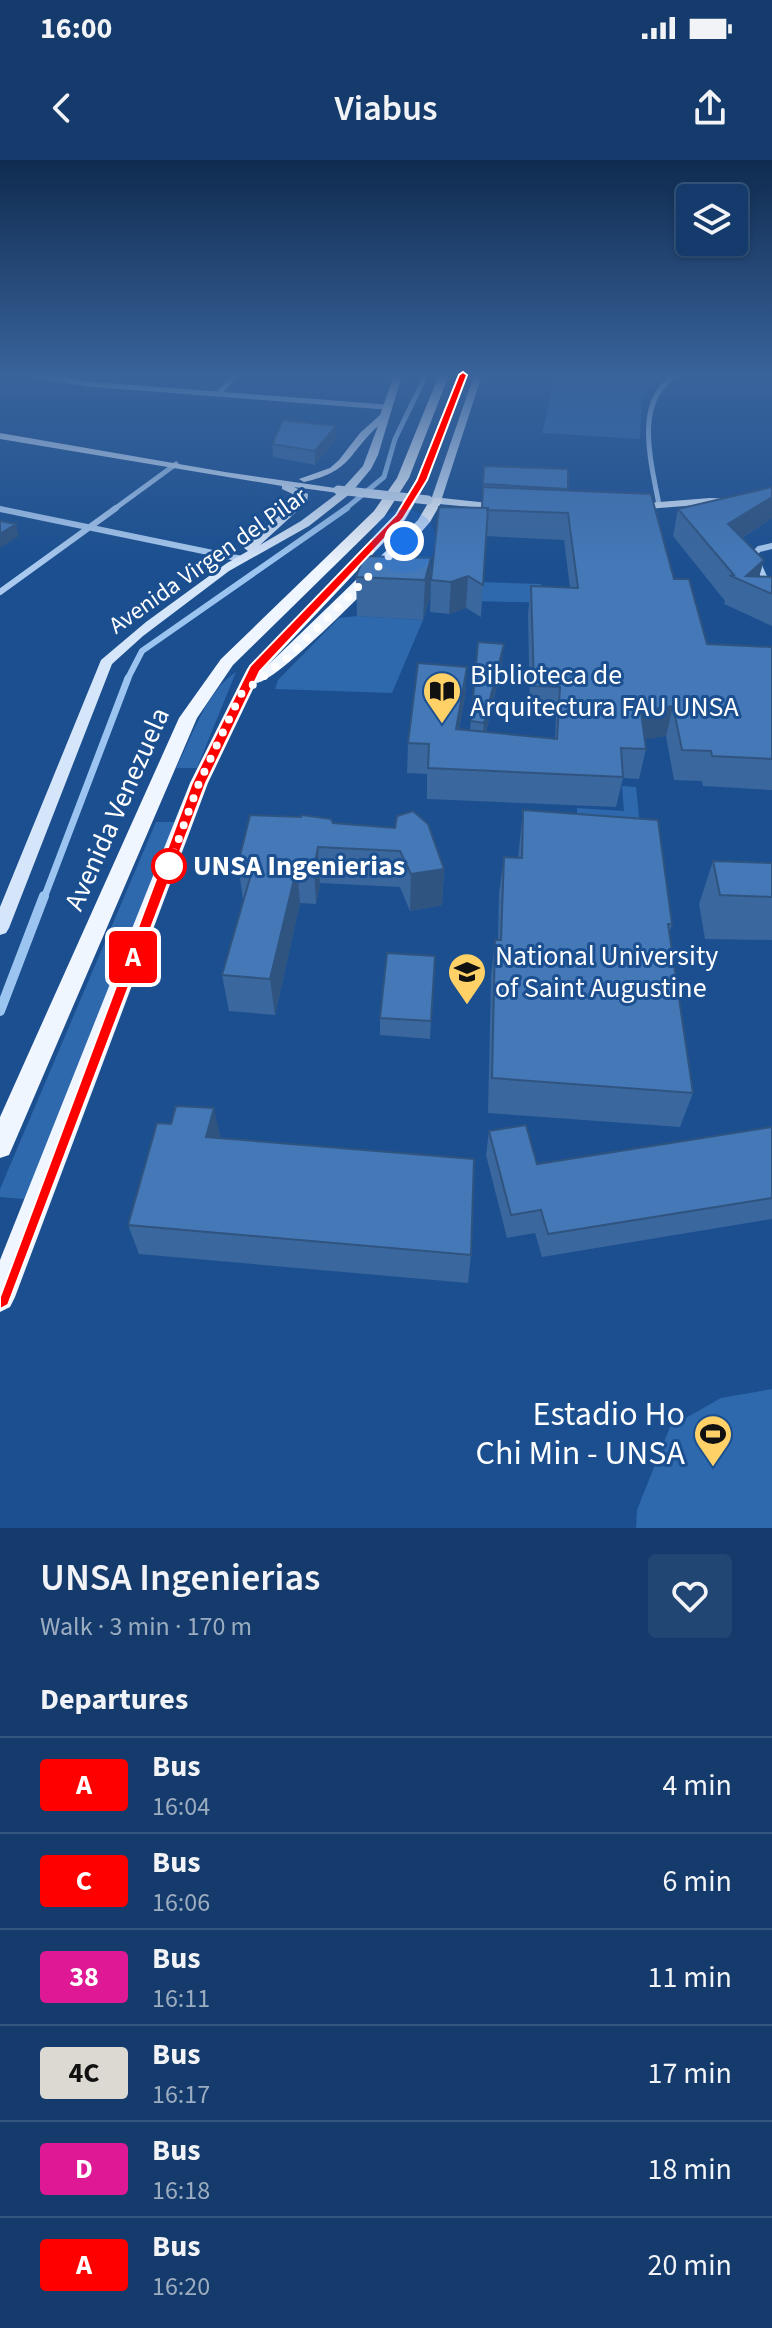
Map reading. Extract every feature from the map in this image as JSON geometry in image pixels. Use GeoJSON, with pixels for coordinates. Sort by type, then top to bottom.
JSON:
{"type":"FeatureCollection","features":[{"type":"Feature","properties":{"kind":"main road"},"geometry":{"type":"LineString","coordinates":[[18,439],[176,464],[304,479],[340,487]]}},
{"type":"Feature","properties":{"kind":"main road"},"geometry":{"type":"LineString","coordinates":[[304,479],[326,474],[341,466],[361,439]]}},
{"type":"Feature","properties":{"kind":"main road","name":"Avenida Virgen del Pilar"},"geometry":{"type":"LineString","coordinates":[[0,928],[106,663],[133,637],[242,559],[296,528],[360,477],[374,452],[377,439]]}},
{"type":"Feature","properties":{"kind":"main road","name":"Avenida Venezuela"},"geometry":{"type":"LineString","coordinates":[[0,1146],[188,718],[227,662],[379,514],[403,478],[419,439]]}},
{"type":"Feature","properties":{"kind":"main road"},"geometry":{"type":"LineString","coordinates":[[0,1297],[199,783],[241,694],[255,669],[400,517],[422,480],[438,439]]}},
{"type":"Feature","properties":{"kind":"main road"},"geometry":{"type":"LineString","coordinates":[[241,694],[287,658],[423,522],[455,439]]}},
{"type":"Feature","properties":{"kind":"main road"},"geometry":{"type":"LineString","coordinates":[[176,464],[290,488],[304,496],[298,506],[249,549],[242,559]]}},
{"type":"Feature","properties":{"kind":"main road"},"geometry":{"type":"LineString","coordinates":[[225,475],[518,507]]}},
{"type":"Feature","properties":{"kind":"main road"},"geometry":{"type":"LineString","coordinates":[[434,497],[509,498]]}},
{"type":"Feature","properties":{"kind":"main road"},"geometry":{"type":"LineString","coordinates":[[621,508],[710,501],[772,503]]}},
{"type":"Feature","properties":{"kind":"street"},"geometry":{"type":"LineString","coordinates":[[650,439],[659,505]]}},
{"type":"Feature","properties":{"kind":"street"},"geometry":{"type":"LineString","coordinates":[[0,592],[176,464]]}},
{"type":"Feature","properties":{"kind":"street"},"geometry":{"type":"LineString","coordinates":[[0,509],[242,559]]}},
{"type":"Feature","properties":{"kind":"street"},"geometry":{"type":"LineString","coordinates":[[772,546],[759,549],[754,554],[764,577],[772,584]]}},
{"type":"Feature","properties":{"kind":"shaded area"},"geometry":{"type":"Polygon","coordinates":[[[480,582],[541,584],[542,592],[557,603],[472,601],[480,582]]]}},
{"type":"Feature","properties":{"kind":"shaded area"},"geometry":{"type":"Polygon","coordinates":[[[357,616],[423,620],[392,693],[275,689],[278,680],[339,618],[357,616]]]}},
{"type":"Feature","properties":{"kind":"shaded area"},"geometry":{"type":"Polygon","coordinates":[[[236,672],[197,768],[176,768],[208,702],[236,672]]]}},
{"type":"Feature","properties":{"kind":"shaded area"},"geometry":{"type":"Polygon","coordinates":[[[622,786],[636,787],[640,825],[577,821],[577,808],[624,811],[622,786]]]}},
{"type":"Feature","properties":{"kind":"shaded area"},"geometry":{"type":"Polygon","coordinates":[[[156,822],[175,822],[25,1199],[0,1197],[0,1189],[156,822]]]}},
{"type":"Feature","properties":{"kind":"shaded area","name":"Estadio Ho Chi Min - UNSA"},"geometry":{"type":"Polygon","coordinates":[[[772,1389],[772,1528],[636,1528],[637,1510],[670,1427],[721,1398],[772,1389]]]}},
{"type":"Feature","properties":{"kind":"building"},"geometry":{"type":"Polygon","coordinates":[[[274,439],[325,439],[315,451],[272,444],[274,439]]]}},
{"type":"Feature","properties":{"kind":"building"},"geometry":{"type":"Polygon","coordinates":[[[484,466],[568,469],[568,489],[483,484],[484,466]]]}},
{"type":"Feature","properties":{"kind":"building"},"geometry":{"type":"Polygon","coordinates":[[[483,487],[651,494],[674,579],[689,579],[707,644],[772,647],[772,759],[712,756],[711,751],[682,750],[673,706],[641,711],[646,749],[621,748],[623,777],[428,768],[429,744],[408,743],[418,663],[467,667],[456,729],[557,739],[560,687],[534,686],[531,586],[578,588],[568,513],[487,510],[482,508],[483,487]]]}},
{"type":"Feature","properties":{"kind":"building"},"geometry":{"type":"Polygon","coordinates":[[[772,487],[772,497],[728,524],[764,560],[746,576],[772,577],[772,594],[731,576],[734,575],[678,509],[772,487]]]}},
{"type":"Feature","properties":{"kind":"building"},"geometry":{"type":"Polygon","coordinates":[[[439,507],[488,508],[483,585],[468,576],[451,582],[431,580],[439,507]]]}},
{"type":"Feature","properties":{"kind":"building"},"geometry":{"type":"Polygon","coordinates":[[[0,521],[16,524],[0,534],[0,521]]]}},
{"type":"Feature","properties":{"kind":"building"},"geometry":{"type":"Polygon","coordinates":[[[364,556],[431,558],[425,580],[356,577],[364,556]]]}},
{"type":"Feature","properties":{"kind":"building"},"geometry":{"type":"Polygon","coordinates":[[[478,642],[504,644],[484,723],[471,721],[478,642]]]}},
{"type":"Feature","properties":{"kind":"building"},"geometry":{"type":"Polygon","coordinates":[[[523,810],[658,820],[672,924],[668,924],[693,1093],[492,1078],[495,940],[501,940],[504,857],[522,858],[523,810]]]}},
{"type":"Feature","properties":{"kind":"building"},"geometry":{"type":"Polygon","coordinates":[[[413,811],[428,824],[444,869],[411,874],[400,851],[318,847],[314,868],[297,867],[270,979],[222,975],[254,864],[238,864],[250,815],[302,815],[331,819],[333,823],[395,828],[397,816],[413,811]]]}},
{"type":"Feature","properties":{"kind":"building"},"geometry":{"type":"Polygon","coordinates":[[[713,861],[772,863],[772,897],[720,895],[713,861]]]}},
{"type":"Feature","properties":{"kind":"building"},"geometry":{"type":"Polygon","coordinates":[[[387,953],[435,956],[431,1021],[380,1018],[387,953]]]}},
{"type":"Feature","properties":{"kind":"building"},"geometry":{"type":"Polygon","coordinates":[[[176,1106],[214,1108],[206,1137],[474,1159],[471,1255],[128,1225],[157,1123],[171,1124],[176,1106]]]}},
{"type":"Feature","properties":{"kind":"building"},"geometry":{"type":"Polygon","coordinates":[[[526,1125],[537,1164],[772,1127],[772,1198],[548,1234],[541,1210],[511,1215],[489,1131],[526,1125]]]}},
{"type":"Feature","properties":{"kind":"waterway"},"geometry":{"type":"LineString","coordinates":[[344,510],[384,477],[395,439]]}},
{"type":"Feature","properties":{"kind":"waterway"},"geometry":{"type":"LineString","coordinates":[[128,678],[142,651],[347,508]]}},
{"type":"Feature","properties":{"kind":"waterway"},"geometry":{"type":"LineString","coordinates":[[44,898],[128,678]]}},
{"type":"Feature","properties":{"kind":"waterway"},"geometry":{"type":"LineString","coordinates":[[0,1011],[44,896]]}},
{"type":"Feature","properties":{"kind":"bus line","name":"A"},"geometry":{"type":"LineString","coordinates":[[0,1297],[199,783],[241,694],[255,669],[400,517],[422,480],[438,439]]}},
{"type":"Feature","properties":{"kind":"place","name":"Biblioteca de Arquitectura FAU UNSA"},"geometry":{"type":"Point","coordinates":[442,725]}},
{"type":"Feature","properties":{"kind":"place","name":"UNSA Ingenierias"},"geometry":{"type":"Point","coordinates":[169,866]}},
{"type":"Feature","properties":{"kind":"place","name":"National University of Saint Augustine"},"geometry":{"type":"Point","coordinates":[467,1006]}},
{"type":"Feature","properties":{"kind":"place","name":"Estadio Ho Chi Min - UNSA"},"geometry":{"type":"Point","coordinates":[713,1468]}},
{"type":"Feature","properties":{"kind":"route"},"geometry":{"type":"LineString","coordinates":[[169,866],[199,783],[241,694],[287,658],[404,541]]}}]}
